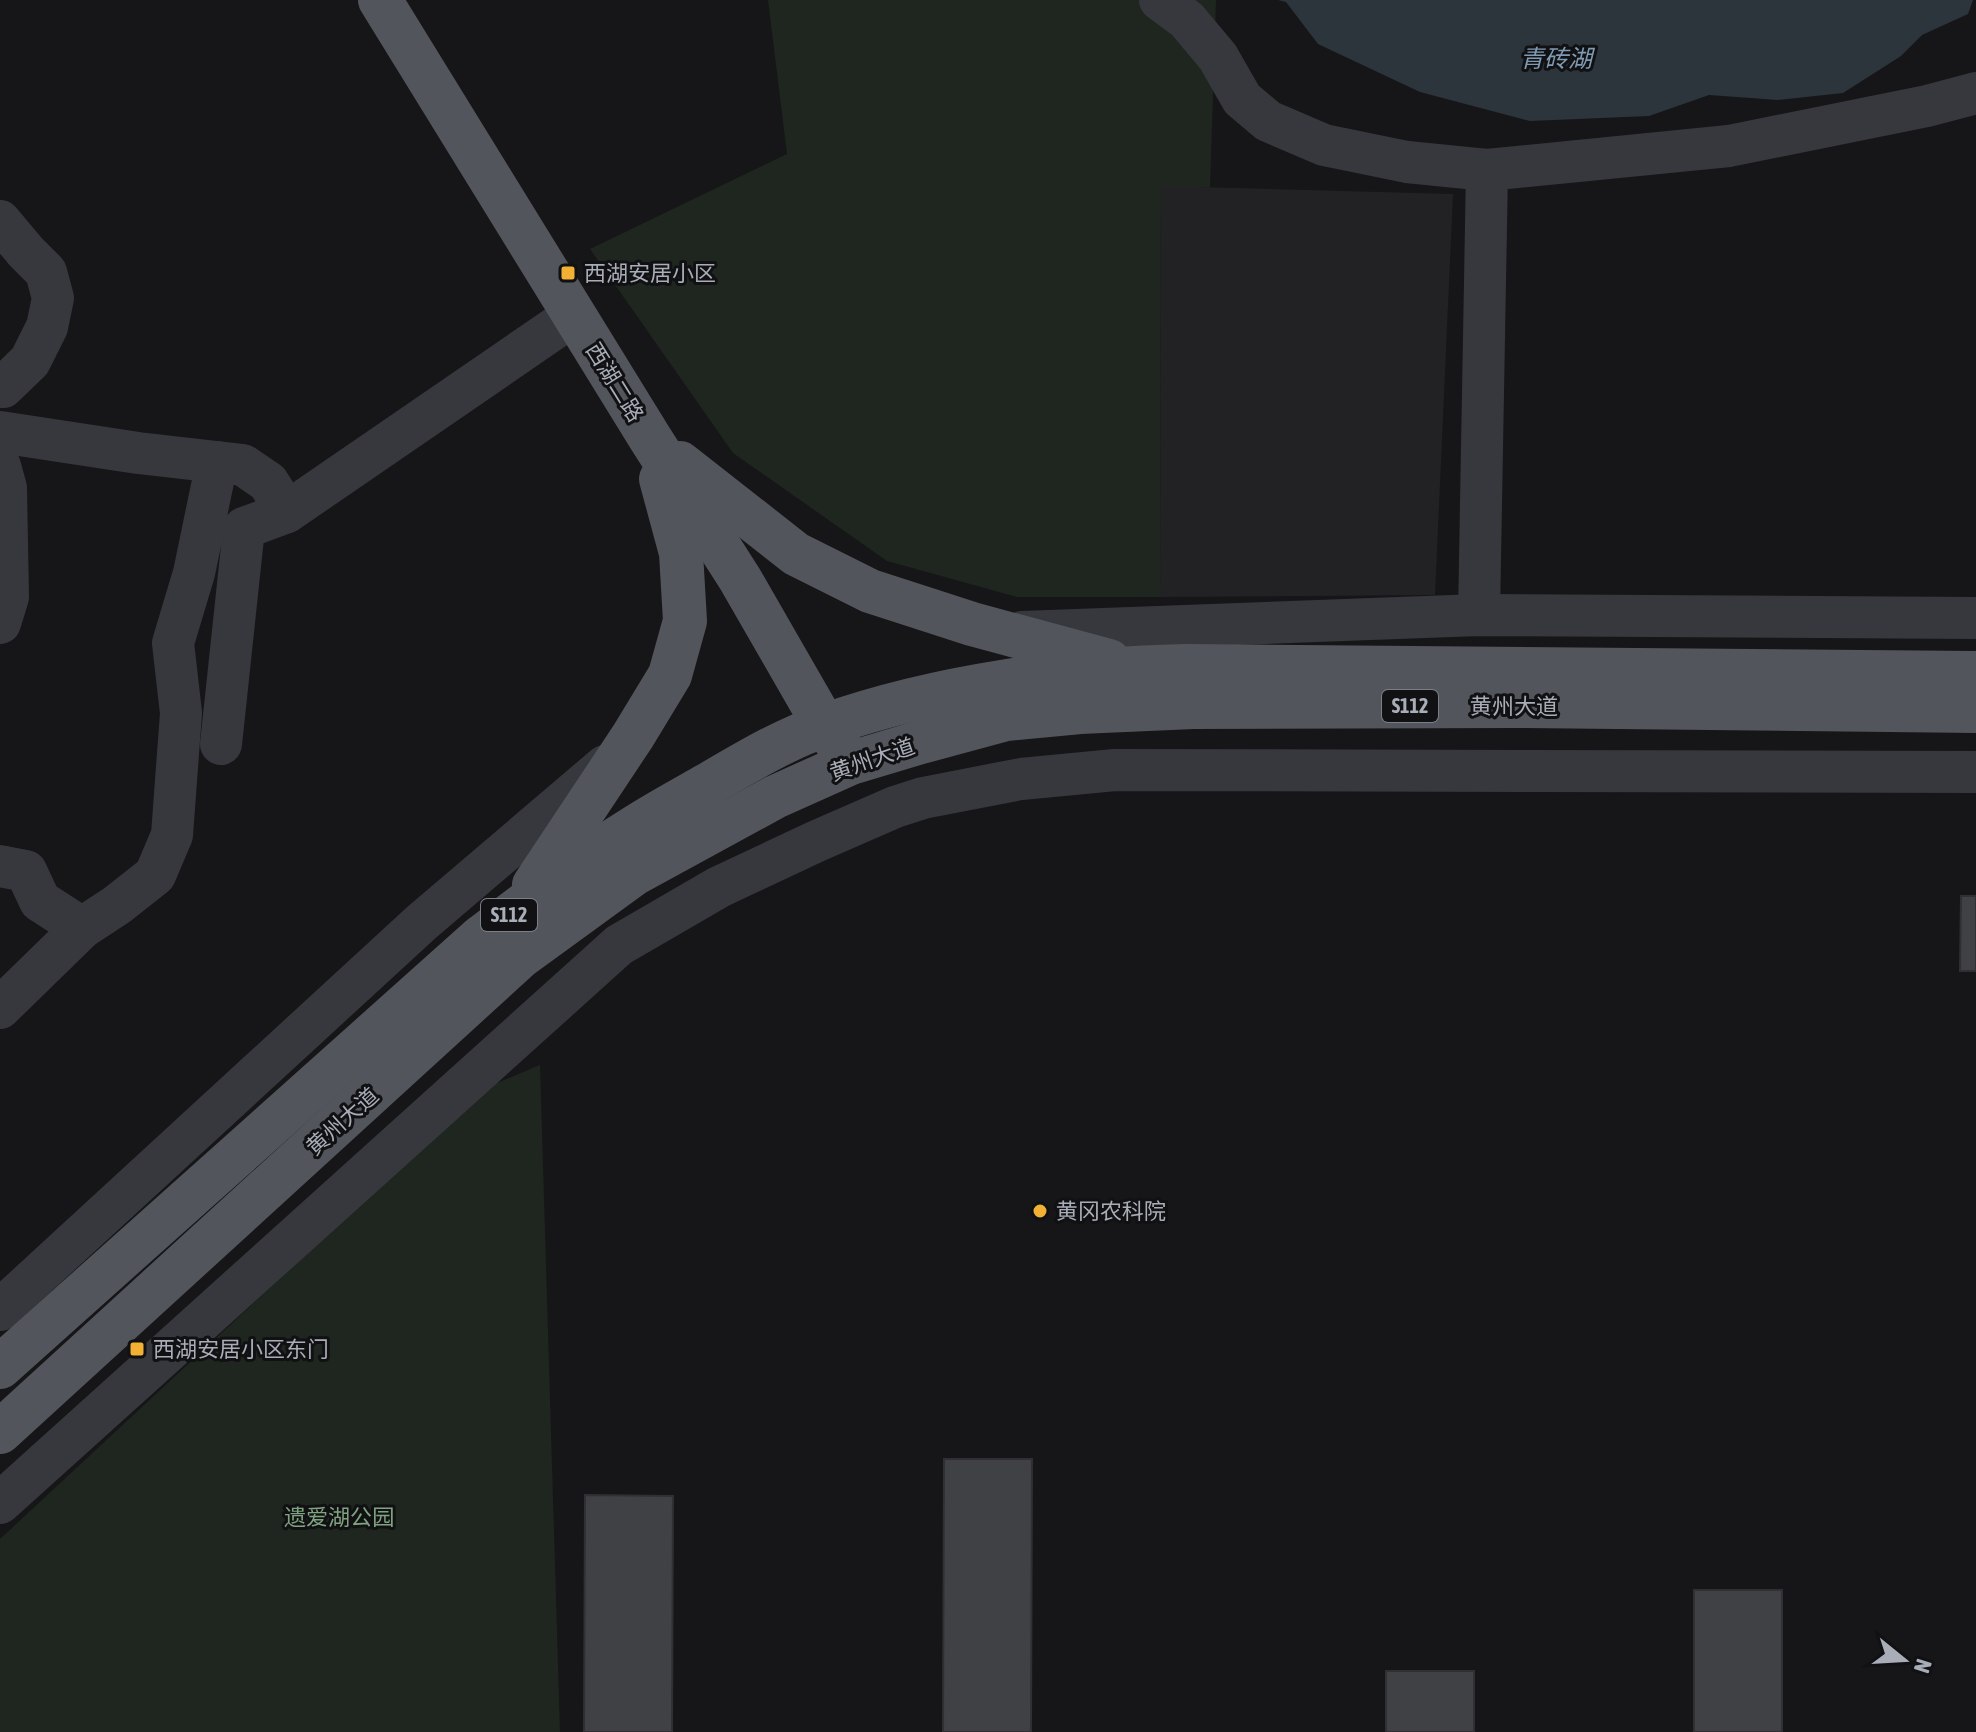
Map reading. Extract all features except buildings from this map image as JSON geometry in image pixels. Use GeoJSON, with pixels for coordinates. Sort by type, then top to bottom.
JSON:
{"type":"FeatureCollection","features":[{"type":"Feature","properties":{"kind":"main road","name":"西湖二路"},"geometry":{"type":"LineString","coordinates":[[380,0],[740,579],[824,725],[851,763]]}},
{"type":"Feature","properties":{"kind":"main road"},"geometry":{"type":"LineString","coordinates":[[650,438],[796,554],[870,591],[972,624],[1130,667]]}},
{"type":"Feature","properties":{"kind":"main road"},"geometry":{"type":"LineString","coordinates":[[519,908],[625,749],[670,675],[685,621],[681,553],[650,438]]}},
{"type":"Feature","properties":{"kind":"main road","name":"黄州大道"},"geometry":{"type":"LineString","coordinates":[[0,1367],[480,938],[638,825],[760,754],[824,725],[915,700],[994,683],[1130,667],[1976,673]]}},
{"type":"Feature","properties":{"kind":"main road","name":"黄州大道"},"geometry":{"type":"LineString","coordinates":[[0,1432],[520,957],[634,874],[775,797],[851,763],[1006,719],[1080,712],[1193,707],[1484,706],[1976,711]]}},
{"type":"Feature","properties":{"kind":"street"},"geometry":{"type":"LineString","coordinates":[[1160,0],[1187,20],[1218,57],[1242,99],[1268,121],[1324,145],[1407,162],[1487,170],[1729,146],[1927,106],[1976,93]]}},
{"type":"Feature","properties":{"kind":"street"},"geometry":{"type":"LineString","coordinates":[[1479,615],[1487,170]]}},
{"type":"Feature","properties":{"kind":"street"},"geometry":{"type":"LineString","coordinates":[[0,221],[46,272],[53,298],[47,327],[30,361],[0,387]]}},
{"type":"Feature","properties":{"kind":"street"},"geometry":{"type":"LineString","coordinates":[[221,744],[244,528],[287,512],[574,315]]}},
{"type":"Feature","properties":{"kind":"street"},"geometry":{"type":"LineString","coordinates":[[0,432],[243,465],[268,482],[287,512]]}},
{"type":"Feature","properties":{"kind":"street"},"geometry":{"type":"LineString","coordinates":[[0,1008],[82,928],[155,875],[172,835],[181,713],[173,643],[194,573],[217,462]]}},
{"type":"Feature","properties":{"kind":"street"},"geometry":{"type":"LineString","coordinates":[[0,466],[6,488],[8,597],[0,623]]}},
{"type":"Feature","properties":{"kind":"street"},"geometry":{"type":"LineString","coordinates":[[1006,632],[1479,615],[1976,618]]}},
{"type":"Feature","properties":{"kind":"street"},"geometry":{"type":"LineString","coordinates":[[0,1310],[422,922],[625,749]]}},
{"type":"Feature","properties":{"kind":"street"},"geometry":{"type":"LineString","coordinates":[[0,1503],[619,945],[719,887],[895,807],[923,798],[1021,779],[1115,770],[1976,772]]}},
{"type":"Feature","properties":{"kind":"street"},"geometry":{"type":"LineString","coordinates":[[0,866],[26,871],[40,901],[82,928]]}},
{"type":"Feature","properties":{"kind":"shaded area"},"geometry":{"type":"Polygon","coordinates":[[[1161,186],[1453,194],[1435,595],[1160,597],[1161,186]]]}},
{"type":"Feature","properties":{"kind":"green space"},"geometry":{"type":"Polygon","coordinates":[[[768,0],[1216,0],[1210,187],[1161,187],[1160,597],[1017,597],[887,561],[733,453],[590,249],[787,154],[768,0]]]}},
{"type":"Feature","properties":{"kind":"green space","name":"遗爱湖公园"},"geometry":{"type":"Polygon","coordinates":[[[540,1065],[560,1732],[0,1732],[0,1539],[485,1088],[540,1065]]]}},
{"type":"Feature","properties":{"kind":"water","name":"青砖湖"},"geometry":{"type":"Polygon","coordinates":[[[1278,0],[1973,0],[1968,14],[1922,35],[1901,56],[1843,93],[1778,100],[1709,95],[1649,116],[1530,121],[1420,92],[1318,44],[1286,2],[1278,0]]]}},
{"type":"Feature","properties":{"kind":"place","name":"西湖安居小区"},"geometry":{"type":"Point","coordinates":[568,273]}},
{"type":"Feature","properties":{"kind":"place","name":"黄冈农科院"},"geometry":{"type":"Point","coordinates":[1040,1211]}},
{"type":"Feature","properties":{"kind":"place","name":"西湖安居小区东门"},"geometry":{"type":"Point","coordinates":[137,1349]}}]}
